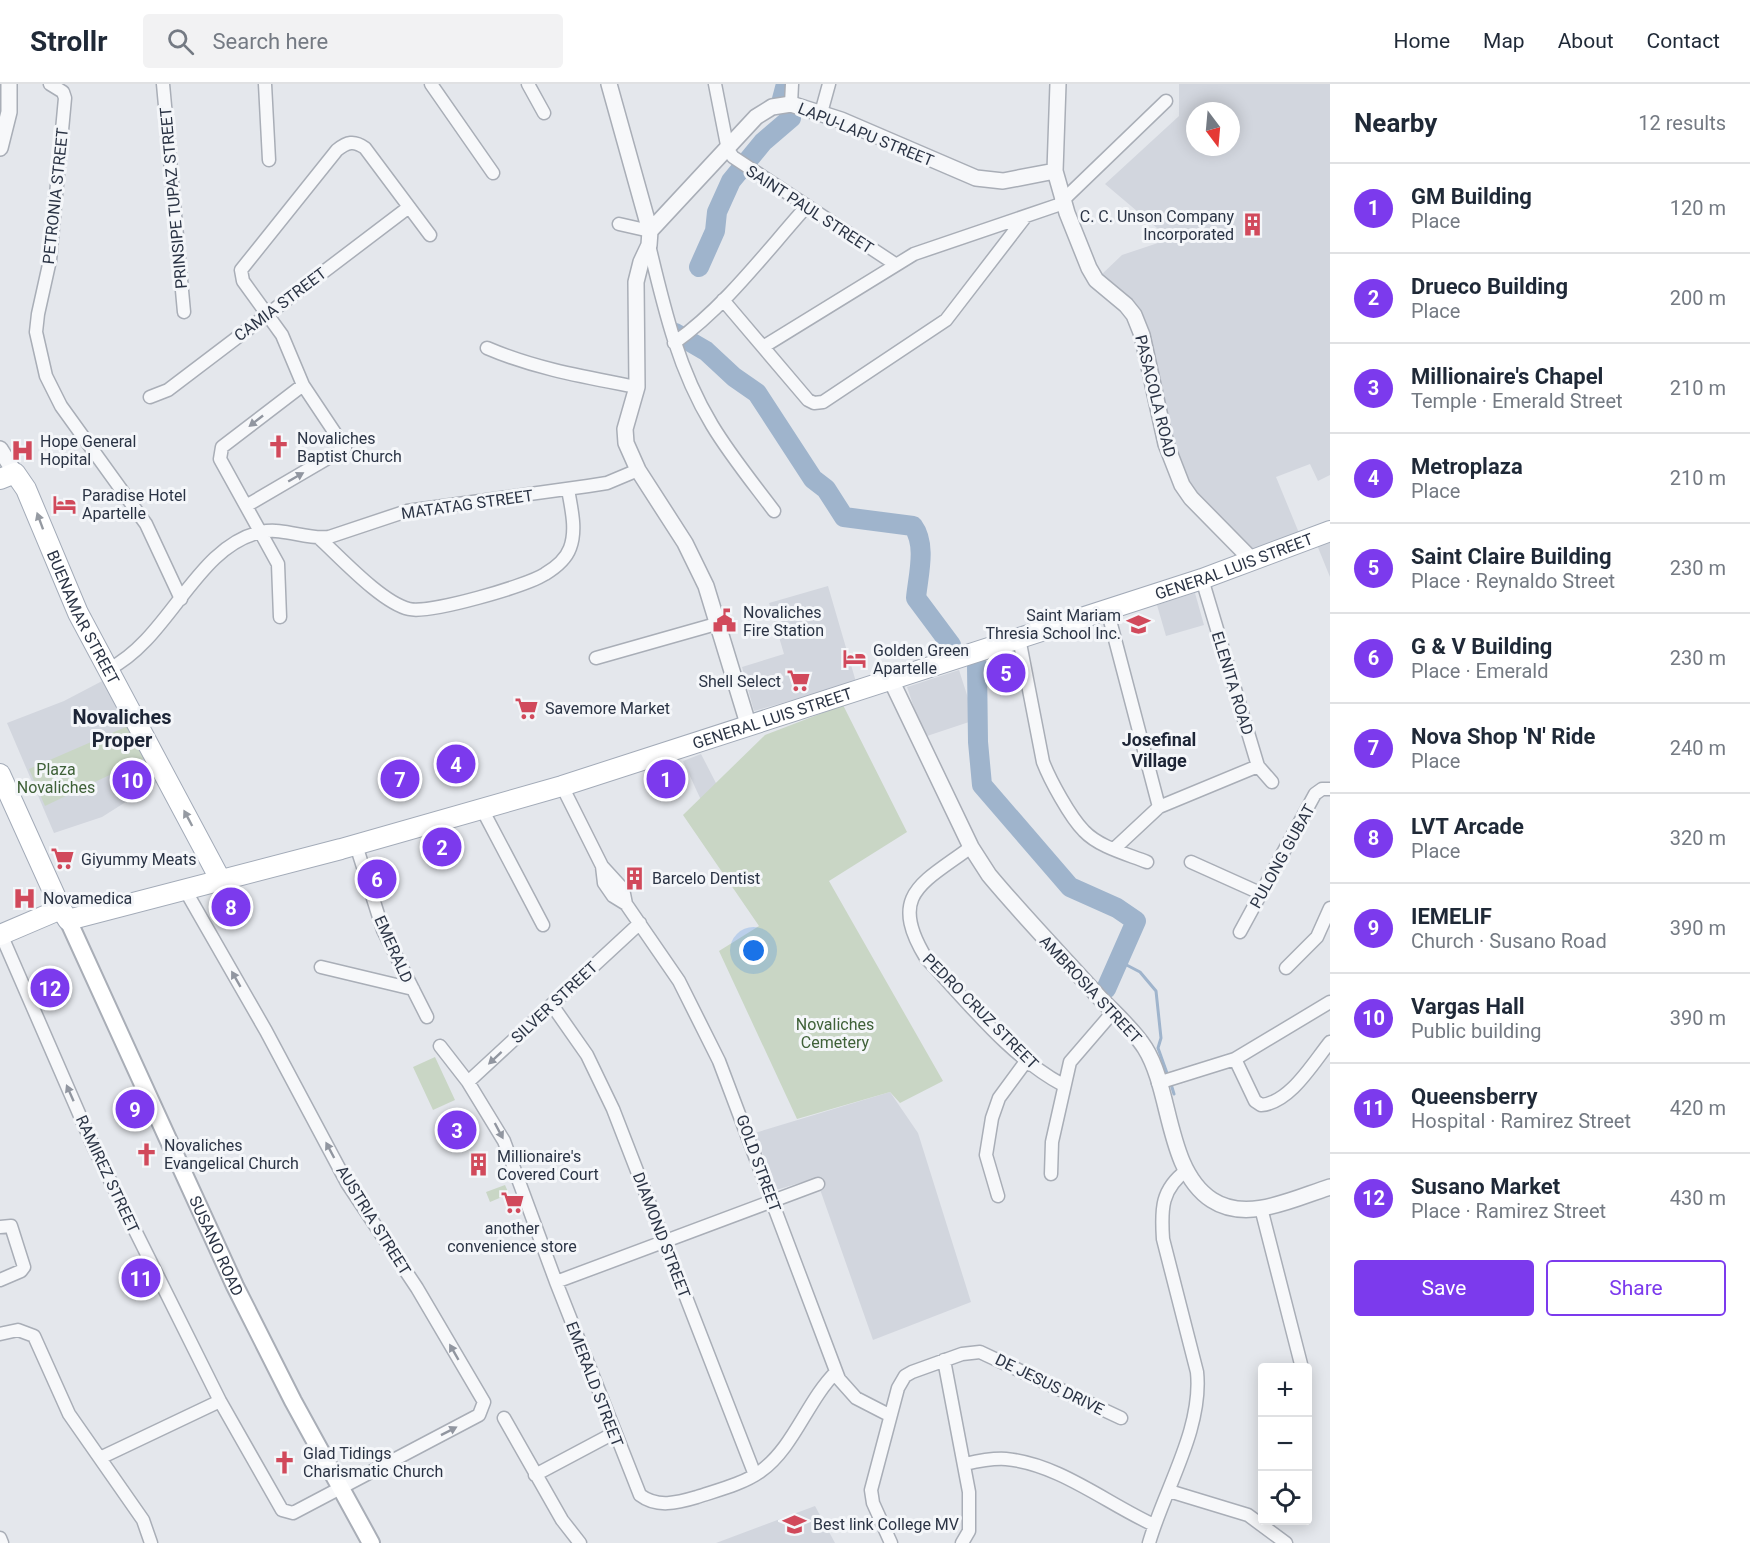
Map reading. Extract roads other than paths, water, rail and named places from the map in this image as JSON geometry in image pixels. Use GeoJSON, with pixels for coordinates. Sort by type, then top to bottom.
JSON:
{"type":"FeatureCollection","features":[{"type":"Feature","properties":{"kind":"main road","name":"BUENAMAR STREET"},"geometry":{"type":"LineString","coordinates":[[8,476],[38,513],[63,581],[220,879]]}},
{"type":"Feature","properties":{"kind":"main road","name":"GENERAL LUIS STREET"},"geometry":{"type":"LineString","coordinates":[[0,934],[64,914],[184,888],[356,845],[562,786],[1202,579],[1330,531]]}},
{"type":"Feature","properties":{"kind":"main road"},"geometry":{"type":"LineString","coordinates":[[0,774],[64,914]]}},
{"type":"Feature","properties":{"kind":"main road","name":"SUSANO ROAD"},"geometry":{"type":"LineString","coordinates":[[64,914],[235,1286],[293,1401],[371,1543]]}},
{"type":"Feature","properties":{"kind":"street"},"geometry":{"type":"LineString","coordinates":[[0,148],[9,112],[9,84]]}},
{"type":"Feature","properties":{"kind":"street","name":"PETRONIA STREET"},"geometry":{"type":"LineString","coordinates":[[50,84],[63,92],[65,98],[50,260],[36,332],[46,375],[62,406],[146,524],[181,599]]}},
{"type":"Feature","properties":{"kind":"street","name":"PRINSIPE TUPAZ STREET"},"geometry":{"type":"LineString","coordinates":[[163,84],[184,312]]}},
{"type":"Feature","properties":{"kind":"street"},"geometry":{"type":"LineString","coordinates":[[264,84],[269,160]]}},
{"type":"Feature","properties":{"kind":"street"},"geometry":{"type":"LineString","coordinates":[[431,84],[493,173]]}},
{"type":"Feature","properties":{"kind":"street"},"geometry":{"type":"LineString","coordinates":[[528,84],[544,113]]}},
{"type":"Feature","properties":{"kind":"street"},"geometry":{"type":"LineString","coordinates":[[609,84],[650,238],[674,343],[692,387],[712,426],[774,511]]}},
{"type":"Feature","properties":{"kind":"street"},"geometry":{"type":"LineString","coordinates":[[715,84],[723,115],[728,150]]}},
{"type":"Feature","properties":{"kind":"street"},"geometry":{"type":"LineString","coordinates":[[791,104],[792,84]]}},
{"type":"Feature","properties":{"kind":"street"},"geometry":{"type":"LineString","coordinates":[[821,113],[829,84]]}},
{"type":"Feature","properties":{"kind":"street","name":"PASACOLA ROAD"},"geometry":{"type":"LineString","coordinates":[[1058,84],[1055,171],[1063,201],[1096,280],[1126,305],[1134,315],[1142,335],[1166,444],[1182,485],[1191,498],[1252,560]]}},
{"type":"Feature","properties":{"kind":"street"},"geometry":{"type":"LineString","coordinates":[[763,347],[895,264],[931,248],[1058,205],[1166,101]]}},
{"type":"Feature","properties":{"kind":"street","name":"LAPU-LAPU STREET"},"geometry":{"type":"LineString","coordinates":[[650,238],[756,117],[772,107],[791,104],[821,113],[976,178],[1003,181],[1055,171]]}},
{"type":"Feature","properties":{"kind":"street"},"geometry":{"type":"LineString","coordinates":[[246,506],[345,448],[303,385],[287,344],[268,313],[243,281],[242,270],[337,150],[346,143],[357,143],[365,148],[430,235]]}},
{"type":"Feature","properties":{"kind":"street","name":"SAINT PAUL STREET"},"geometry":{"type":"LineString","coordinates":[[728,150],[746,168],[895,264]]}},
{"type":"Feature","properties":{"kind":"street","name":"CAMIA STREET"},"geometry":{"type":"LineString","coordinates":[[150,397],[168,390],[409,207]]}},
{"type":"Feature","properties":{"kind":"street"},"geometry":{"type":"LineString","coordinates":[[674,343],[693,329],[723,300],[806,207]]}},
{"type":"Feature","properties":{"kind":"street"},"geometry":{"type":"LineString","coordinates":[[723,300],[808,400],[814,403],[823,402],[946,320],[1026,216]]}},
{"type":"Feature","properties":{"kind":"street"},"geometry":{"type":"LineString","coordinates":[[619,224],[650,238]]}},
{"type":"Feature","properties":{"kind":"street"},"geometry":{"type":"LineString","coordinates":[[650,238],[636,282],[637,387],[625,429],[626,443],[639,471],[695,562],[706,586],[749,727]]}},
{"type":"Feature","properties":{"kind":"street"},"geometry":{"type":"LineString","coordinates":[[487,348],[520,362],[556,372],[637,387]]}},
{"type":"Feature","properties":{"kind":"street"},"geometry":{"type":"LineString","coordinates":[[280,617],[279,570],[261,532],[220,459],[219,452],[222,447],[303,385]]}},
{"type":"Feature","properties":{"kind":"street","name":"BUENAMAR STREET"},"geometry":{"type":"LineString","coordinates":[[0,449],[8,476]]}},
{"type":"Feature","properties":{"kind":"street","name":"MATATAG STREET"},"geometry":{"type":"LineString","coordinates":[[261,532],[274,530],[320,538],[407,511],[607,483],[639,471]]}},
{"type":"Feature","properties":{"kind":"street"},"geometry":{"type":"LineString","coordinates":[[320,538],[363,579],[398,604],[410,609],[427,609],[523,585],[559,564],[570,550],[574,531],[568,489]]}},
{"type":"Feature","properties":{"kind":"street"},"geometry":{"type":"LineString","coordinates":[[109,669],[132,655],[147,641],[224,550],[236,542],[261,532]]}},
{"type":"Feature","properties":{"kind":"street","name":"ELENITA ROAD"},"geometry":{"type":"LineString","coordinates":[[1202,579],[1258,766],[1272,782]]}},
{"type":"Feature","properties":{"kind":"street"},"geometry":{"type":"LineString","coordinates":[[1107,609],[1159,807]]}},
{"type":"Feature","properties":{"kind":"street"},"geometry":{"type":"LineString","coordinates":[[596,658],[716,624]]}},
{"type":"Feature","properties":{"kind":"street"},"geometry":{"type":"LineString","coordinates":[[1019,638],[1043,762],[1049,779],[1084,831],[1114,849],[1147,862]]}},
{"type":"Feature","properties":{"kind":"street","name":"AMBROSIA STREET"},"geometry":{"type":"LineString","coordinates":[[891,680],[971,847],[1002,891],[1144,1046],[1162,1082],[1187,1170],[1197,1187],[1212,1200],[1239,1210],[1261,1208],[1330,1187]]}},
{"type":"Feature","properties":{"kind":"street"},"geometry":{"type":"LineString","coordinates":[[1114,849],[1159,807],[1258,766]]}},
{"type":"Feature","properties":{"kind":"street","name":"GOLD STREET"},"geometry":{"type":"LineString","coordinates":[[562,786],[602,866],[604,883],[613,896],[626,904],[640,923],[679,981],[708,1036],[730,1085],[836,1372],[844,1386],[856,1398],[889,1414]]}},
{"type":"Feature","properties":{"kind":"street","name":"PULONG GUBAT"},"geometry":{"type":"LineString","coordinates":[[1240,932],[1316,794],[1322,789],[1330,789]]}},
{"type":"Feature","properties":{"kind":"street"},"geometry":{"type":"LineString","coordinates":[[482,809],[543,926]]}},
{"type":"Feature","properties":{"kind":"street","name":"EMERALD"},"geometry":{"type":"LineString","coordinates":[[356,845],[383,930],[427,1017]]}},
{"type":"Feature","properties":{"kind":"street","name":"PEDRO CRUZ STREET"},"geometry":{"type":"LineString","coordinates":[[971,847],[916,889],[910,903],[910,926],[926,958],[1027,1060],[1063,1084]]}},
{"type":"Feature","properties":{"kind":"street"},"geometry":{"type":"LineString","coordinates":[[1191,862],[1260,893]]}},
{"type":"Feature","properties":{"kind":"street","name":"AUSTRIA STREET"},"geometry":{"type":"LineString","coordinates":[[184,888],[266,1031],[347,1183],[417,1288],[484,1402],[479,1415],[341,1488]]}},
{"type":"Feature","properties":{"kind":"street"},"geometry":{"type":"LineString","coordinates":[[1286,968],[1317,937],[1330,908]]}},
{"type":"Feature","properties":{"kind":"street","name":"SILVER STREET"},"geometry":{"type":"LineString","coordinates":[[468,1082],[640,923]]}},
{"type":"Feature","properties":{"kind":"street","name":"RAMIREZ STREET"},"geometry":{"type":"LineString","coordinates":[[0,934],[94,1149],[220,1401],[282,1510],[293,1513],[341,1488]]}},
{"type":"Feature","properties":{"kind":"street"},"geometry":{"type":"LineString","coordinates":[[321,967],[413,989]]}},
{"type":"Feature","properties":{"kind":"street"},"geometry":{"type":"LineString","coordinates":[[1162,1082],[1235,1059],[1330,1002]]}},
{"type":"Feature","properties":{"kind":"street","name":"DIAMOND STREET"},"geometry":{"type":"LineString","coordinates":[[552,1005],[575,1035],[601,1081],[755,1475]]}},
{"type":"Feature","properties":{"kind":"street"},"geometry":{"type":"LineString","coordinates":[[1051,1174],[1052,1142],[1063,1084],[1070,1062],[1077,1051],[1113,1012]]}},
{"type":"Feature","properties":{"kind":"street"},"geometry":{"type":"LineString","coordinates":[[1235,1059],[1255,1101],[1261,1105],[1267,1104],[1298,1082],[1330,1042]]}},
{"type":"Feature","properties":{"kind":"street","name":"EMERALD STREET"},"geometry":{"type":"LineString","coordinates":[[440,1046],[468,1082],[504,1141],[635,1486],[648,1501],[668,1503],[686,1500],[755,1475],[779,1453],[811,1402],[836,1372]]}},
{"type":"Feature","properties":{"kind":"street"},"geometry":{"type":"LineString","coordinates":[[998,1196],[986,1155],[992,1118],[999,1098],[1027,1060]]}},
{"type":"Feature","properties":{"kind":"street"},"geometry":{"type":"LineString","coordinates":[[1149,1543],[1169,1491],[1199,1388],[1197,1372],[1163,1239],[1162,1219],[1165,1195],[1171,1184],[1187,1170]]}},
{"type":"Feature","properties":{"kind":"street"},"geometry":{"type":"LineString","coordinates":[[556,1282],[818,1185]]}},
{"type":"Feature","properties":{"kind":"street"},"geometry":{"type":"LineString","coordinates":[[1261,1208],[1301,1363]]}},
{"type":"Feature","properties":{"kind":"street"},"geometry":{"type":"LineString","coordinates":[[0,1227],[11,1226],[24,1267],[21,1271],[0,1280]]}},
{"type":"Feature","properties":{"kind":"street"},"geometry":{"type":"LineString","coordinates":[[0,1334],[18,1330],[34,1336],[69,1414],[143,1520],[151,1543]]}},
{"type":"Feature","properties":{"kind":"street","name":"DE JESUS DRIVE"},"geometry":{"type":"LineString","coordinates":[[891,1543],[875,1509],[871,1490],[889,1414],[900,1381],[905,1376],[944,1360],[972,1352],[989,1354],[1121,1418]]}},
{"type":"Feature","properties":{"kind":"street"},"geometry":{"type":"LineString","coordinates":[[944,1360],[965,1464],[971,1516],[969,1531],[962,1543]]}},
{"type":"Feature","properties":{"kind":"street"},"geometry":{"type":"LineString","coordinates":[[100,1458],[220,1401]]}},
{"type":"Feature","properties":{"kind":"street"},"geometry":{"type":"LineString","coordinates":[[504,1418],[562,1521],[580,1543]]}},
{"type":"Feature","properties":{"kind":"street"},"geometry":{"type":"LineString","coordinates":[[535,1475],[614,1433]]}},
{"type":"Feature","properties":{"kind":"street"},"geometry":{"type":"LineString","coordinates":[[965,1464],[1004,1459],[1023,1461],[1069,1480],[1154,1525]]}},
{"type":"Feature","properties":{"kind":"street"},"geometry":{"type":"LineString","coordinates":[[1169,1491],[1258,1520]]}},
{"type":"Feature","properties":{"kind":"street"},"geometry":{"type":"LineString","coordinates":[[1267,1525],[1286,1543]]}},
{"type":"Feature","properties":{"kind":"street"},"geometry":{"type":"LineString","coordinates":[[0,1538],[2,1543]]}},
{"type":"Feature","properties":{"kind":"waterway"},"geometry":{"type":"LineString","coordinates":[[782,99],[786,84]]}},
{"type":"Feature","properties":{"kind":"waterway"},"geometry":{"type":"LineString","coordinates":[[699,267],[715,231],[717,212],[731,181],[763,142],[791,118],[789,107]]}},
{"type":"Feature","properties":{"kind":"waterway"},"geometry":{"type":"LineString","coordinates":[[675,333],[706,351],[734,377],[757,393],[813,479],[826,489],[844,517],[913,526],[921,551],[916,598],[951,645]]}},
{"type":"Feature","properties":{"kind":"waterway"},"geometry":{"type":"LineString","coordinates":[[977,665],[978,742],[982,785],[1070,887],[1117,908],[1136,921],[1106,989]]}},
{"type":"Feature","properties":{"kind":"waterway"},"geometry":{"type":"LineString","coordinates":[[1117,960],[1140,972],[1156,991],[1161,1038],[1158,1048],[1168,1076]]}},
{"type":"Feature","properties":{"kind":"waterway"},"geometry":{"type":"LineString","coordinates":[[1171,1084],[1174,1094]]}},
{"type":"Feature","properties":{"kind":"place","name":"C. C. Unson Company Incorporated"},"geometry":{"type":"Point","coordinates":[1252,225]}},
{"type":"Feature","properties":{"kind":"place","name":"Novaliches Baptist Church"},"geometry":{"type":"Point","coordinates":[279,447]}},
{"type":"Feature","properties":{"kind":"place","name":"Hope General Hopital"},"geometry":{"type":"Point","coordinates":[22,450]}},
{"type":"Feature","properties":{"kind":"place","name":"Paradise Hotel Apartelle"},"geometry":{"type":"Point","coordinates":[64,504]}},
{"type":"Feature","properties":{"kind":"place","name":"Novaliches Fire Station"},"geometry":{"type":"Point","coordinates":[725,621]}},
{"type":"Feature","properties":{"kind":"place","name":"Saint Mariam Thresia School Inc."},"geometry":{"type":"Point","coordinates":[1139,624]}},
{"type":"Feature","properties":{"kind":"place","name":"Golden Green Apartelle"},"geometry":{"type":"Point","coordinates":[855,659]}},
{"type":"Feature","properties":{"kind":"place","name":"Saint Claire Building"},"geometry":{"type":"Point","coordinates":[1006,673]}},
{"type":"Feature","properties":{"kind":"place","name":"Shell Select"},"geometry":{"type":"Point","coordinates":[799,681]}},
{"type":"Feature","properties":{"kind":"place","name":"Savemore Market"},"geometry":{"type":"Point","coordinates":[527,708]}},
{"type":"Feature","properties":{"kind":"place","name":"Metroplaza"},"geometry":{"type":"Point","coordinates":[456,764]}},
{"type":"Feature","properties":{"kind":"place","name":"Nova Shop 'N' Ride"},"geometry":{"type":"Point","coordinates":[400,779]}},
{"type":"Feature","properties":{"kind":"place","name":"GM Building"},"geometry":{"type":"Point","coordinates":[666,779]}},
{"type":"Feature","properties":{"kind":"place","name":"Vargas Hall"},"geometry":{"type":"Point","coordinates":[132,780]}},
{"type":"Feature","properties":{"kind":"place","name":"Drueco Building"},"geometry":{"type":"Point","coordinates":[442,847]}},
{"type":"Feature","properties":{"kind":"place","name":"Giyummy Meats"},"geometry":{"type":"Point","coordinates":[63,859]}},
{"type":"Feature","properties":{"kind":"place","name":"Barcelo Dentist"},"geometry":{"type":"Point","coordinates":[634,878]}},
{"type":"Feature","properties":{"kind":"place","name":"G & V Building"},"geometry":{"type":"Point","coordinates":[377,879]}},
{"type":"Feature","properties":{"kind":"place","name":"Novamedica"},"geometry":{"type":"Point","coordinates":[25,898]}},
{"type":"Feature","properties":{"kind":"place","name":"LVT Arcade"},"geometry":{"type":"Point","coordinates":[231,907]}},
{"type":"Feature","properties":{"kind":"place","name":"Susano Market"},"geometry":{"type":"Point","coordinates":[50,988]}},
{"type":"Feature","properties":{"kind":"place","name":"IEMELIF"},"geometry":{"type":"Point","coordinates":[135,1109]}},
{"type":"Feature","properties":{"kind":"place","name":"Millionaire's Chapel"},"geometry":{"type":"Point","coordinates":[457,1130]}},
{"type":"Feature","properties":{"kind":"place","name":"Novaliches Evangelical Church"},"geometry":{"type":"Point","coordinates":[146,1154]}},
{"type":"Feature","properties":{"kind":"place","name":"Millionaire's Covered Court"},"geometry":{"type":"Point","coordinates":[479,1165]}},
{"type":"Feature","properties":{"kind":"place","name":"another convenience store"},"geometry":{"type":"Point","coordinates":[512,1203]}},
{"type":"Feature","properties":{"kind":"place","name":"Queensberry"},"geometry":{"type":"Point","coordinates":[141,1278]}},
{"type":"Feature","properties":{"kind":"place","name":"Glad Tidings Charismatic Church"},"geometry":{"type":"Point","coordinates":[285,1462]}},
{"type":"Feature","properties":{"kind":"place","name":"Best link College MV"},"geometry":{"type":"Point","coordinates":[795,1524]}},
{"type":"Feature","properties":{"kind":"district","name":"Novaliches Proper"},"geometry":{"type":"Point","coordinates":[122,728]}},
{"type":"Feature","properties":{"kind":"district","name":"Josefinal Village"},"geometry":{"type":"Point","coordinates":[1159,750]}},
{"type":"Feature","properties":{"kind":"park label","name":"Plaza Novaliches"},"geometry":{"type":"Point","coordinates":[56,778]}},
{"type":"Feature","properties":{"kind":"park label","name":"Novaliches Cemetery"},"geometry":{"type":"Point","coordinates":[835,1033]}}]}
